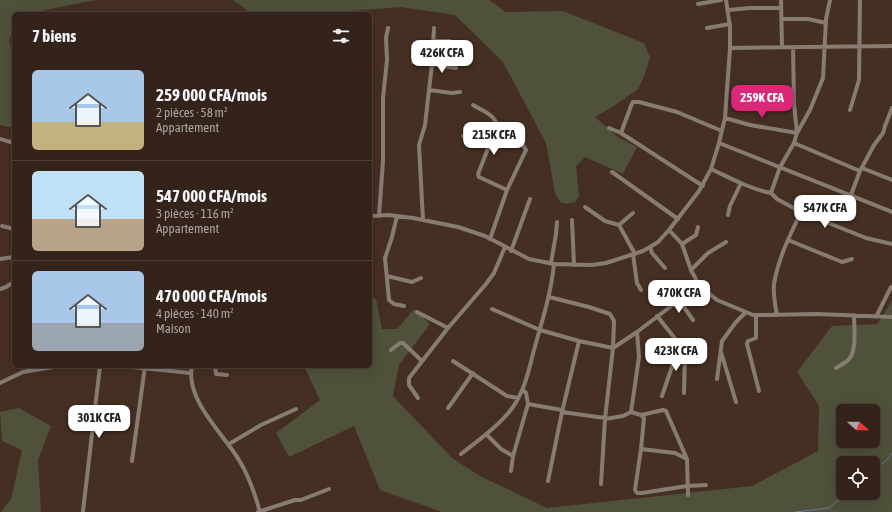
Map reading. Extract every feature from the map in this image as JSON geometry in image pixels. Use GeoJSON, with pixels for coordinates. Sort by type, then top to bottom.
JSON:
{"type":"FeatureCollection","features":[{"type":"Feature","properties":{"kind":"street"},"geometry":{"type":"LineString","coordinates":[[698,4],[721,0]]}},
{"type":"Feature","properties":{"kind":"street"},"geometry":{"type":"LineString","coordinates":[[372,216],[397,216],[468,230],[490,239],[529,259],[552,264],[592,265],[606,263],[650,247],[658,242],[669,230],[703,186],[719,143],[725,118],[730,48],[730,24],[726,0]]}},
{"type":"Feature","properties":{"kind":"street"},"geometry":{"type":"LineString","coordinates":[[781,0],[782,47]]}},
{"type":"Feature","properties":{"kind":"street"},"geometry":{"type":"LineString","coordinates":[[771,193],[780,167],[794,143],[797,133],[810,110],[823,78],[826,23],[830,0]]}},
{"type":"Feature","properties":{"kind":"street"},"geometry":{"type":"LineString","coordinates":[[850,110],[859,80],[860,0]]}},
{"type":"Feature","properties":{"kind":"street"},"geometry":{"type":"LineString","coordinates":[[728,10],[781,8]]}},
{"type":"Feature","properties":{"kind":"street"},"geometry":{"type":"LineString","coordinates":[[782,19],[808,19],[826,23]]}},
{"type":"Feature","properties":{"kind":"street"},"geometry":{"type":"LineString","coordinates":[[707,28],[730,24]]}},
{"type":"Feature","properties":{"kind":"street"},"geometry":{"type":"LineString","coordinates":[[379,216],[383,161],[383,98],[387,60],[386,38],[388,28]]}},
{"type":"Feature","properties":{"kind":"street"},"geometry":{"type":"LineString","coordinates":[[423,220],[419,145],[425,125],[432,63],[434,28]]}},
{"type":"Feature","properties":{"kind":"street"},"geometry":{"type":"LineString","coordinates":[[433,40],[450,41]]}},
{"type":"Feature","properties":{"kind":"street"},"geometry":{"type":"LineString","coordinates":[[730,48],[892,46]]}},
{"type":"Feature","properties":{"kind":"street"},"geometry":{"type":"LineString","coordinates":[[793,47],[794,104],[797,133]]}},
{"type":"Feature","properties":{"kind":"street"},"geometry":{"type":"LineString","coordinates":[[413,62],[432,63],[456,68]]}},
{"type":"Feature","properties":{"kind":"street"},"geometry":{"type":"LineString","coordinates":[[429,90],[452,93],[460,92]]}},
{"type":"Feature","properties":{"kind":"street"},"geometry":{"type":"LineString","coordinates":[[621,133],[633,102],[639,102],[677,112],[722,131]]}},
{"type":"Feature","properties":{"kind":"street"},"geometry":{"type":"LineString","coordinates":[[473,106],[493,117],[497,122],[499,131],[489,146],[479,171],[479,177],[507,190]]}},
{"type":"Feature","properties":{"kind":"street"},"geometry":{"type":"LineString","coordinates":[[851,195],[861,170],[874,145],[882,136],[892,108]]}},
{"type":"Feature","properties":{"kind":"street"},"geometry":{"type":"LineString","coordinates":[[725,118],[750,125],[797,133]]}},
{"type":"Feature","properties":{"kind":"street"},"geometry":{"type":"LineString","coordinates":[[609,128],[621,133],[703,186]]}},
{"type":"Feature","properties":{"kind":"street"},"geometry":{"type":"LineString","coordinates":[[490,239],[507,190],[526,150],[526,148],[503,132],[499,131]]}},
{"type":"Feature","properties":{"kind":"street"},"geometry":{"type":"LineString","coordinates":[[463,136],[489,146]]}},
{"type":"Feature","properties":{"kind":"street"},"geometry":{"type":"LineString","coordinates":[[0,139],[12,142]]}},
{"type":"Feature","properties":{"kind":"street"},"geometry":{"type":"LineString","coordinates":[[719,143],[892,212]]}},
{"type":"Feature","properties":{"kind":"street"},"geometry":{"type":"LineString","coordinates":[[794,143],[861,170],[892,180]]}},
{"type":"Feature","properties":{"kind":"street"},"geometry":{"type":"LineString","coordinates":[[710,169],[741,183],[771,193],[777,200],[801,212],[866,238],[892,244]]}},
{"type":"Feature","properties":{"kind":"street"},"geometry":{"type":"LineString","coordinates":[[612,172],[678,219]]}},
{"type":"Feature","properties":{"kind":"street"},"geometry":{"type":"LineString","coordinates":[[728,215],[730,206],[741,183]]}},
{"type":"Feature","properties":{"kind":"street"},"geometry":{"type":"LineString","coordinates":[[511,251],[530,199]]}},
{"type":"Feature","properties":{"kind":"street"},"geometry":{"type":"LineString","coordinates":[[585,207],[604,220],[619,225],[634,254],[635,276],[637,283],[642,290]]}},
{"type":"Feature","properties":{"kind":"street"},"geometry":{"type":"LineString","coordinates":[[776,315],[774,284],[782,254],[801,212]]}},
{"type":"Feature","properties":{"kind":"street"},"geometry":{"type":"LineString","coordinates":[[619,225],[633,213]]}},
{"type":"Feature","properties":{"kind":"street"},"geometry":{"type":"LineString","coordinates":[[397,216],[392,238],[385,258],[389,300],[394,304],[404,306]]}},
{"type":"Feature","properties":{"kind":"street"},"geometry":{"type":"LineString","coordinates":[[572,220],[574,265]]}},
{"type":"Feature","properties":{"kind":"street"},"geometry":{"type":"LineString","coordinates":[[461,454],[486,434],[514,406],[523,390],[549,297],[557,222]]}},
{"type":"Feature","properties":{"kind":"street"},"geometry":{"type":"LineString","coordinates":[[2,226],[12,228]]}},
{"type":"Feature","properties":{"kind":"street"},"geometry":{"type":"LineString","coordinates":[[682,244],[696,235],[698,227]]}},
{"type":"Feature","properties":{"kind":"street"},"geometry":{"type":"LineString","coordinates":[[669,230],[682,244],[698,285],[718,300],[746,312],[756,315],[817,314],[892,317]]}},
{"type":"Feature","properties":{"kind":"street"},"geometry":{"type":"LineString","coordinates":[[788,240],[842,262],[852,259]]}},
{"type":"Feature","properties":{"kind":"street"},"geometry":{"type":"LineString","coordinates":[[691,270],[708,253],[726,242]]}},
{"type":"Feature","properties":{"kind":"street"},"geometry":{"type":"LineString","coordinates":[[418,398],[409,385],[409,378],[448,328],[472,302],[490,279],[505,247]]}},
{"type":"Feature","properties":{"kind":"street"},"geometry":{"type":"LineString","coordinates":[[650,247],[652,253],[665,268]]}},
{"type":"Feature","properties":{"kind":"street"},"geometry":{"type":"LineString","coordinates":[[0,259],[12,257]]}},
{"type":"Feature","properties":{"kind":"street"},"geometry":{"type":"LineString","coordinates":[[387,276],[412,282],[421,278]]}},
{"type":"Feature","properties":{"kind":"street"},"geometry":{"type":"LineString","coordinates":[[0,289],[12,283]]}},
{"type":"Feature","properties":{"kind":"street"},"geometry":{"type":"LineString","coordinates":[[492,309],[540,330],[579,341],[613,348],[637,332],[698,285]]}},
{"type":"Feature","properties":{"kind":"street"},"geometry":{"type":"LineString","coordinates":[[876,317],[891,287]]}},
{"type":"Feature","properties":{"kind":"street"},"geometry":{"type":"LineString","coordinates":[[549,297],[610,314],[614,321],[613,348],[605,418],[600,484]]}},
{"type":"Feature","properties":{"kind":"street"},"geometry":{"type":"LineString","coordinates":[[679,300],[693,320]]}},
{"type":"Feature","properties":{"kind":"street"},"geometry":{"type":"LineString","coordinates":[[417,312],[448,328]]}},
{"type":"Feature","properties":{"kind":"street"},"geometry":{"type":"LineString","coordinates":[[717,379],[722,341],[726,334],[746,312]]}},
{"type":"Feature","properties":{"kind":"street"},"geometry":{"type":"LineString","coordinates":[[756,315],[756,338],[748,341],[747,344],[759,391]]}},
{"type":"Feature","properties":{"kind":"street"},"geometry":{"type":"LineString","coordinates":[[836,368],[853,354],[854,315]]}},
{"type":"Feature","properties":{"kind":"street"},"geometry":{"type":"LineString","coordinates":[[657,316],[677,341],[679,346],[685,351],[684,393]]}},
{"type":"Feature","properties":{"kind":"street"},"geometry":{"type":"LineString","coordinates":[[632,412],[639,357],[637,332]]}},
{"type":"Feature","properties":{"kind":"street"},"geometry":{"type":"LineString","coordinates":[[548,481],[562,411],[579,341]]}},
{"type":"Feature","properties":{"kind":"street"},"geometry":{"type":"LineString","coordinates":[[391,350],[400,343],[403,343],[422,361]]}},
{"type":"Feature","properties":{"kind":"street"},"geometry":{"type":"LineString","coordinates":[[662,396],[679,346]]}},
{"type":"Feature","properties":{"kind":"street"},"geometry":{"type":"LineString","coordinates":[[721,350],[736,402]]}},
{"type":"Feature","properties":{"kind":"street"},"geometry":{"type":"LineString","coordinates":[[453,361],[507,396],[518,398]]}},
{"type":"Feature","properties":{"kind":"street"},"geometry":{"type":"LineString","coordinates":[[0,383],[23,372],[47,368]]}},
{"type":"Feature","properties":{"kind":"street"},"geometry":{"type":"LineString","coordinates":[[83,511],[100,368]]}},
{"type":"Feature","properties":{"kind":"street"},"geometry":{"type":"LineString","coordinates":[[132,461],[145,368]]}},
{"type":"Feature","properties":{"kind":"street"},"geometry":{"type":"LineString","coordinates":[[151,368],[190,374]]}},
{"type":"Feature","properties":{"kind":"street"},"geometry":{"type":"LineString","coordinates":[[192,368],[190,374],[195,396],[240,462],[249,481],[259,512],[295,500],[301,500],[329,489]]}},
{"type":"Feature","properties":{"kind":"street"},"geometry":{"type":"LineString","coordinates":[[215,368],[216,374],[227,375]]}},
{"type":"Feature","properties":{"kind":"street"},"geometry":{"type":"LineString","coordinates":[[448,408],[473,373]]}},
{"type":"Feature","properties":{"kind":"street"},"geometry":{"type":"LineString","coordinates":[[511,471],[513,456],[528,404],[526,393],[523,390]]}},
{"type":"Feature","properties":{"kind":"street"},"geometry":{"type":"LineString","coordinates":[[528,404],[605,418],[623,416],[632,412],[641,415],[663,410],[666,411],[687,460],[688,495]]}},
{"type":"Feature","properties":{"kind":"street"},"geometry":{"type":"LineString","coordinates":[[229,444],[261,425],[296,409]]}},
{"type":"Feature","properties":{"kind":"street"},"geometry":{"type":"LineString","coordinates":[[641,415],[644,418],[635,490],[637,493],[706,485]]}},
{"type":"Feature","properties":{"kind":"street"},"geometry":{"type":"LineString","coordinates":[[486,434],[501,449],[513,456]]}},
{"type":"Feature","properties":{"kind":"street"},"geometry":{"type":"LineString","coordinates":[[641,449],[675,453],[687,460]]}},
{"type":"Feature","properties":{"kind":"green space"},"geometry":{"type":"Polygon","coordinates":[[[0,0],[96,0],[35,12],[12,12],[12,34],[9,39],[12,53],[12,128],[0,125],[0,0]]]}},
{"type":"Feature","properties":{"kind":"green space"},"geometry":{"type":"Polygon","coordinates":[[[233,0],[489,0],[506,12],[563,11],[644,43],[650,57],[638,89],[595,117],[619,138],[637,147],[623,174],[585,157],[576,166],[579,196],[575,202],[566,204],[560,202],[555,193],[546,143],[503,62],[455,15],[401,7],[337,12],[249,12],[233,0]]]}},
{"type":"Feature","properties":{"kind":"green space"},"geometry":{"type":"Polygon","coordinates":[[[372,298],[376,299],[382,329],[397,329],[414,309],[430,324],[399,365],[393,396],[452,458],[480,476],[547,508],[752,486],[818,451],[819,406],[797,372],[832,326],[877,324],[892,301],[892,512],[442,512],[380,490],[354,426],[289,457],[276,433],[320,400],[305,368],[372,368],[372,298]]]}},
{"type":"Feature","properties":{"kind":"green space"},"geometry":{"type":"Polygon","coordinates":[[[19,408],[51,426],[38,460],[40,512],[1,512],[11,499],[22,450],[2,441],[0,412],[19,408]]]}},
{"type":"Feature","properties":{"kind":"waterway"},"geometry":{"type":"LineString","coordinates":[[880,465],[889,458],[892,453]]}},
{"type":"Feature","properties":{"kind":"waterway"},"geometry":{"type":"LineString","coordinates":[[795,512],[829,508],[839,500]]}}]}
